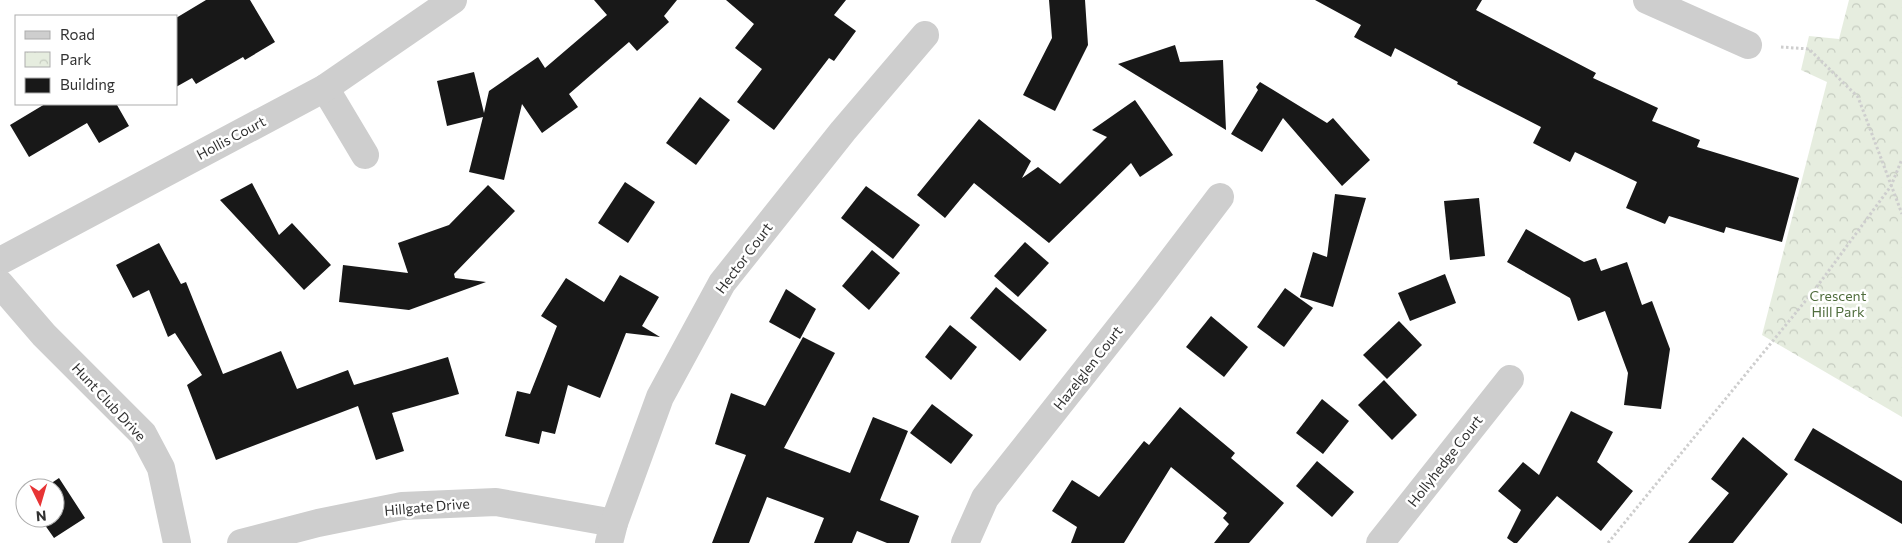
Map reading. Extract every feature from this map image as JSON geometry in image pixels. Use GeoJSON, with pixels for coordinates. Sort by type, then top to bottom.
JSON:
{"type":"FeatureCollection","features":[{"type":"Feature","properties":{"kind":"street","name":"Hollis Court"},"geometry":{"type":"LineString","coordinates":[[0,261],[325,88],[453,0]]}},
{"type":"Feature","properties":{"kind":"street"},"geometry":{"type":"LineString","coordinates":[[1647,0],[1748,45]]}},
{"type":"Feature","properties":{"kind":"street","name":"Hector Court"},"geometry":{"type":"LineString","coordinates":[[612,533],[660,397],[722,284],[843,131],[925,35]]}},
{"type":"Feature","properties":{"kind":"street"},"geometry":{"type":"LineString","coordinates":[[325,88],[365,155]]}},
{"type":"Feature","properties":{"kind":"street","name":"Hazelglen Court"},"geometry":{"type":"LineString","coordinates":[[965,543],[985,498],[1147,293],[1220,197]]}},
{"type":"Feature","properties":{"kind":"street","name":"Hunt Club Drive"},"geometry":{"type":"LineString","coordinates":[[0,284],[44,335],[144,434],[160,468],[177,543]]}},
{"type":"Feature","properties":{"kind":"street","name":"Hollyhedge Court"},"geometry":{"type":"LineString","coordinates":[[1380,543],[1510,379]]}},
{"type":"Feature","properties":{"kind":"street","name":"Hillgate Drive"},"geometry":{"type":"LineString","coordinates":[[241,543],[318,523],[402,506],[496,502],[612,533]]}},
{"type":"Feature","properties":{"kind":"path"},"geometry":{"type":"LineString","coordinates":[[1748,45],[1809,49],[1858,96],[1902,214]]}},
{"type":"Feature","properties":{"kind":"path"},"geometry":{"type":"LineString","coordinates":[[1608,543],[1816,288],[1892,186],[1902,159]]}},
{"type":"Feature","properties":{"kind":"green space","name":"Crescent Hill Park"},"geometry":{"type":"Polygon","coordinates":[[[1849,0],[1902,0],[1902,417],[1762,335],[1827,82],[1801,70],[1809,36],[1839,39],[1849,0]]]}},
{"type":"Feature","properties":{"kind":"building"},"geometry":{"type":"Polygon","coordinates":[[[206,0],[250,0],[275,42],[245,60],[243,57],[196,84],[192,78],[178,86],[178,17],[206,0]]]}},
{"type":"Feature","properties":{"kind":"building"},"geometry":{"type":"Polygon","coordinates":[[[594,0],[677,0],[664,16],[669,22],[637,51],[629,42],[569,94],[578,107],[542,133],[522,104],[504,180],[469,172],[483,117],[447,126],[437,81],[474,72],[484,113],[489,91],[538,57],[545,68],[607,15],[594,0]]]}},
{"type":"Feature","properties":{"kind":"building"},"geometry":{"type":"Polygon","coordinates":[[[726,0],[846,0],[834,15],[856,31],[834,61],[829,58],[774,130],[737,102],[762,69],[735,48],[754,24],[726,0]]]}},
{"type":"Feature","properties":{"kind":"building"},"geometry":{"type":"Polygon","coordinates":[[[1049,0],[1085,0],[1088,45],[1055,111],[1023,95],[1052,38],[1049,0]]]}},
{"type":"Feature","properties":{"kind":"building"},"geometry":{"type":"Polygon","coordinates":[[[1315,0],[1482,0],[1476,10],[1596,73],[1593,78],[1658,108],[1652,121],[1700,140],[1697,147],[1799,178],[1782,242],[1726,227],[1724,233],[1669,216],[1665,224],[1626,208],[1637,182],[1575,152],[1570,162],[1533,143],[1541,127],[1457,84],[1458,82],[1395,48],[1391,57],[1354,37],[1361,25],[1315,0]]]}},
{"type":"Feature","properties":{"kind":"building"},"geometry":{"type":"Polygon","coordinates":[[[1175,45],[1180,62],[1223,60],[1226,130],[1118,64],[1175,45]]]}},
{"type":"Feature","properties":{"kind":"building"},"geometry":{"type":"Polygon","coordinates":[[[1260,82],[1327,123],[1333,118],[1370,160],[1342,186],[1283,118],[1262,152],[1231,134],[1258,90],[1256,87],[1260,82]]]}},
{"type":"Feature","properties":{"kind":"building"},"geometry":{"type":"Polygon","coordinates":[[[700,97],[730,120],[696,165],[666,143],[700,97]]]}},
{"type":"Feature","properties":{"kind":"building"},"geometry":{"type":"Polygon","coordinates":[[[1135,100],[1173,155],[1140,177],[1131,163],[1049,243],[974,183],[945,218],[917,195],[979,119],[1031,161],[1022,178],[1038,167],[1060,184],[1107,137],[1092,130],[1135,100]]]}},
{"type":"Feature","properties":{"kind":"building"},"geometry":{"type":"Polygon","coordinates":[[[43,105],[117,105],[129,126],[99,143],[87,123],[29,157],[10,125],[43,105]]]}},
{"type":"Feature","properties":{"kind":"building"},"geometry":{"type":"Polygon","coordinates":[[[625,182],[655,202],[628,243],[598,223],[625,182]]]}},
{"type":"Feature","properties":{"kind":"building"},"geometry":{"type":"Polygon","coordinates":[[[252,183],[279,235],[292,223],[331,265],[304,290],[220,200],[252,183]]]}},
{"type":"Feature","properties":{"kind":"building"},"geometry":{"type":"Polygon","coordinates":[[[488,185],[515,211],[454,274],[455,278],[486,282],[409,310],[339,302],[343,265],[408,273],[398,243],[449,225],[488,185]]]}},
{"type":"Feature","properties":{"kind":"building"},"geometry":{"type":"Polygon","coordinates":[[[866,186],[920,225],[893,259],[841,218],[866,186]]]}},
{"type":"Feature","properties":{"kind":"building"},"geometry":{"type":"Polygon","coordinates":[[[1335,194],[1366,198],[1333,307],[1300,297],[1313,252],[1327,257],[1335,194]]]}},
{"type":"Feature","properties":{"kind":"building"},"geometry":{"type":"Polygon","coordinates":[[[1479,198],[1485,256],[1450,260],[1444,201],[1479,198]]]}},
{"type":"Feature","properties":{"kind":"building"},"geometry":{"type":"Polygon","coordinates":[[[1526,229],[1584,262],[1596,258],[1601,271],[1627,262],[1642,305],[1652,301],[1670,349],[1661,409],[1624,405],[1628,373],[1605,311],[1578,321],[1570,298],[1507,262],[1526,229]]]}},
{"type":"Feature","properties":{"kind":"building"},"geometry":{"type":"Polygon","coordinates":[[[1025,242],[1049,263],[1018,297],[994,276],[1025,242]]]}},
{"type":"Feature","properties":{"kind":"building"},"geometry":{"type":"Polygon","coordinates":[[[159,243],[181,284],[186,282],[223,374],[281,351],[297,389],[348,370],[354,385],[448,357],[459,394],[392,413],[404,451],[376,460],[358,406],[216,460],[187,385],[202,375],[175,333],[168,337],[149,290],[133,298],[116,265],[159,243]]]}},
{"type":"Feature","properties":{"kind":"building"},"geometry":{"type":"Polygon","coordinates":[[[872,250],[900,273],[869,310],[842,286],[872,250]]]}},
{"type":"Feature","properties":{"kind":"building"},"geometry":{"type":"Polygon","coordinates":[[[1445,274],[1456,303],[1410,321],[1398,293],[1445,274]]]}},
{"type":"Feature","properties":{"kind":"building"},"geometry":{"type":"Polygon","coordinates":[[[620,275],[659,297],[642,326],[660,337],[626,333],[600,398],[568,385],[555,434],[542,431],[539,444],[505,436],[517,391],[530,394],[557,326],[541,316],[566,278],[604,302],[620,275]]]}},
{"type":"Feature","properties":{"kind":"building"},"geometry":{"type":"Polygon","coordinates":[[[996,287],[1047,330],[1020,361],[970,318],[996,287]]]}},
{"type":"Feature","properties":{"kind":"building"},"geometry":{"type":"Polygon","coordinates":[[[1285,288],[1313,308],[1284,347],[1257,327],[1285,288]]]}},
{"type":"Feature","properties":{"kind":"building"},"geometry":{"type":"Polygon","coordinates":[[[786,289],[816,309],[800,339],[769,322],[786,289]]]}},
{"type":"Feature","properties":{"kind":"building"},"geometry":{"type":"Polygon","coordinates":[[[1211,316],[1248,347],[1224,377],[1186,347],[1211,316]]]}},
{"type":"Feature","properties":{"kind":"building"},"geometry":{"type":"Polygon","coordinates":[[[1399,321],[1422,345],[1387,379],[1363,355],[1399,321]]]}},
{"type":"Feature","properties":{"kind":"building"},"geometry":{"type":"Polygon","coordinates":[[[950,325],[977,347],[951,380],[925,357],[950,325]]]}},
{"type":"Feature","properties":{"kind":"building"},"geometry":{"type":"Polygon","coordinates":[[[803,337],[835,353],[784,448],[850,473],[873,417],[908,431],[880,500],[919,516],[909,543],[887,543],[857,531],[852,543],[814,543],[824,518],[767,497],[749,543],[712,543],[746,455],[715,444],[731,393],[765,406],[803,337]]]}},
{"type":"Feature","properties":{"kind":"building"},"geometry":{"type":"Polygon","coordinates":[[[1384,380],[1417,415],[1392,440],[1358,405],[1384,380]]]}},
{"type":"Feature","properties":{"kind":"building"},"geometry":{"type":"Polygon","coordinates":[[[1322,399],[1349,421],[1323,454],[1296,433],[1322,399]]]}},
{"type":"Feature","properties":{"kind":"building"},"geometry":{"type":"Polygon","coordinates":[[[932,404],[973,435],[951,464],[910,433],[932,404]]]}},
{"type":"Feature","properties":{"kind":"building"},"geometry":{"type":"Polygon","coordinates":[[[1180,407],[1235,453],[1231,458],[1284,503],[1249,543],[1214,543],[1229,524],[1223,518],[1227,513],[1171,467],[1124,543],[1071,543],[1077,527],[1052,511],[1072,480],[1099,497],[1144,441],[1149,445],[1180,407]]]}},
{"type":"Feature","properties":{"kind":"building"},"geometry":{"type":"Polygon","coordinates":[[[1571,411],[1613,432],[1597,462],[1633,491],[1601,531],[1557,496],[1517,543],[1514,543],[1507,538],[1521,510],[1498,491],[1523,462],[1539,475],[1571,411]]]}},
{"type":"Feature","properties":{"kind":"building"},"geometry":{"type":"Polygon","coordinates":[[[1813,428],[1902,481],[1902,524],[1794,460],[1813,428]]]}},
{"type":"Feature","properties":{"kind":"building"},"geometry":{"type":"Polygon","coordinates":[[[1743,437],[1788,474],[1733,543],[1688,543],[1729,493],[1711,479],[1743,437]]]}},
{"type":"Feature","properties":{"kind":"building"},"geometry":{"type":"Polygon","coordinates":[[[1317,461],[1354,492],[1332,517],[1296,486],[1317,461]]]}},
{"type":"Feature","properties":{"kind":"building"},"geometry":{"type":"Polygon","coordinates":[[[65,487],[85,518],[54,538],[47,528],[65,528],[65,487]]]}}]}
